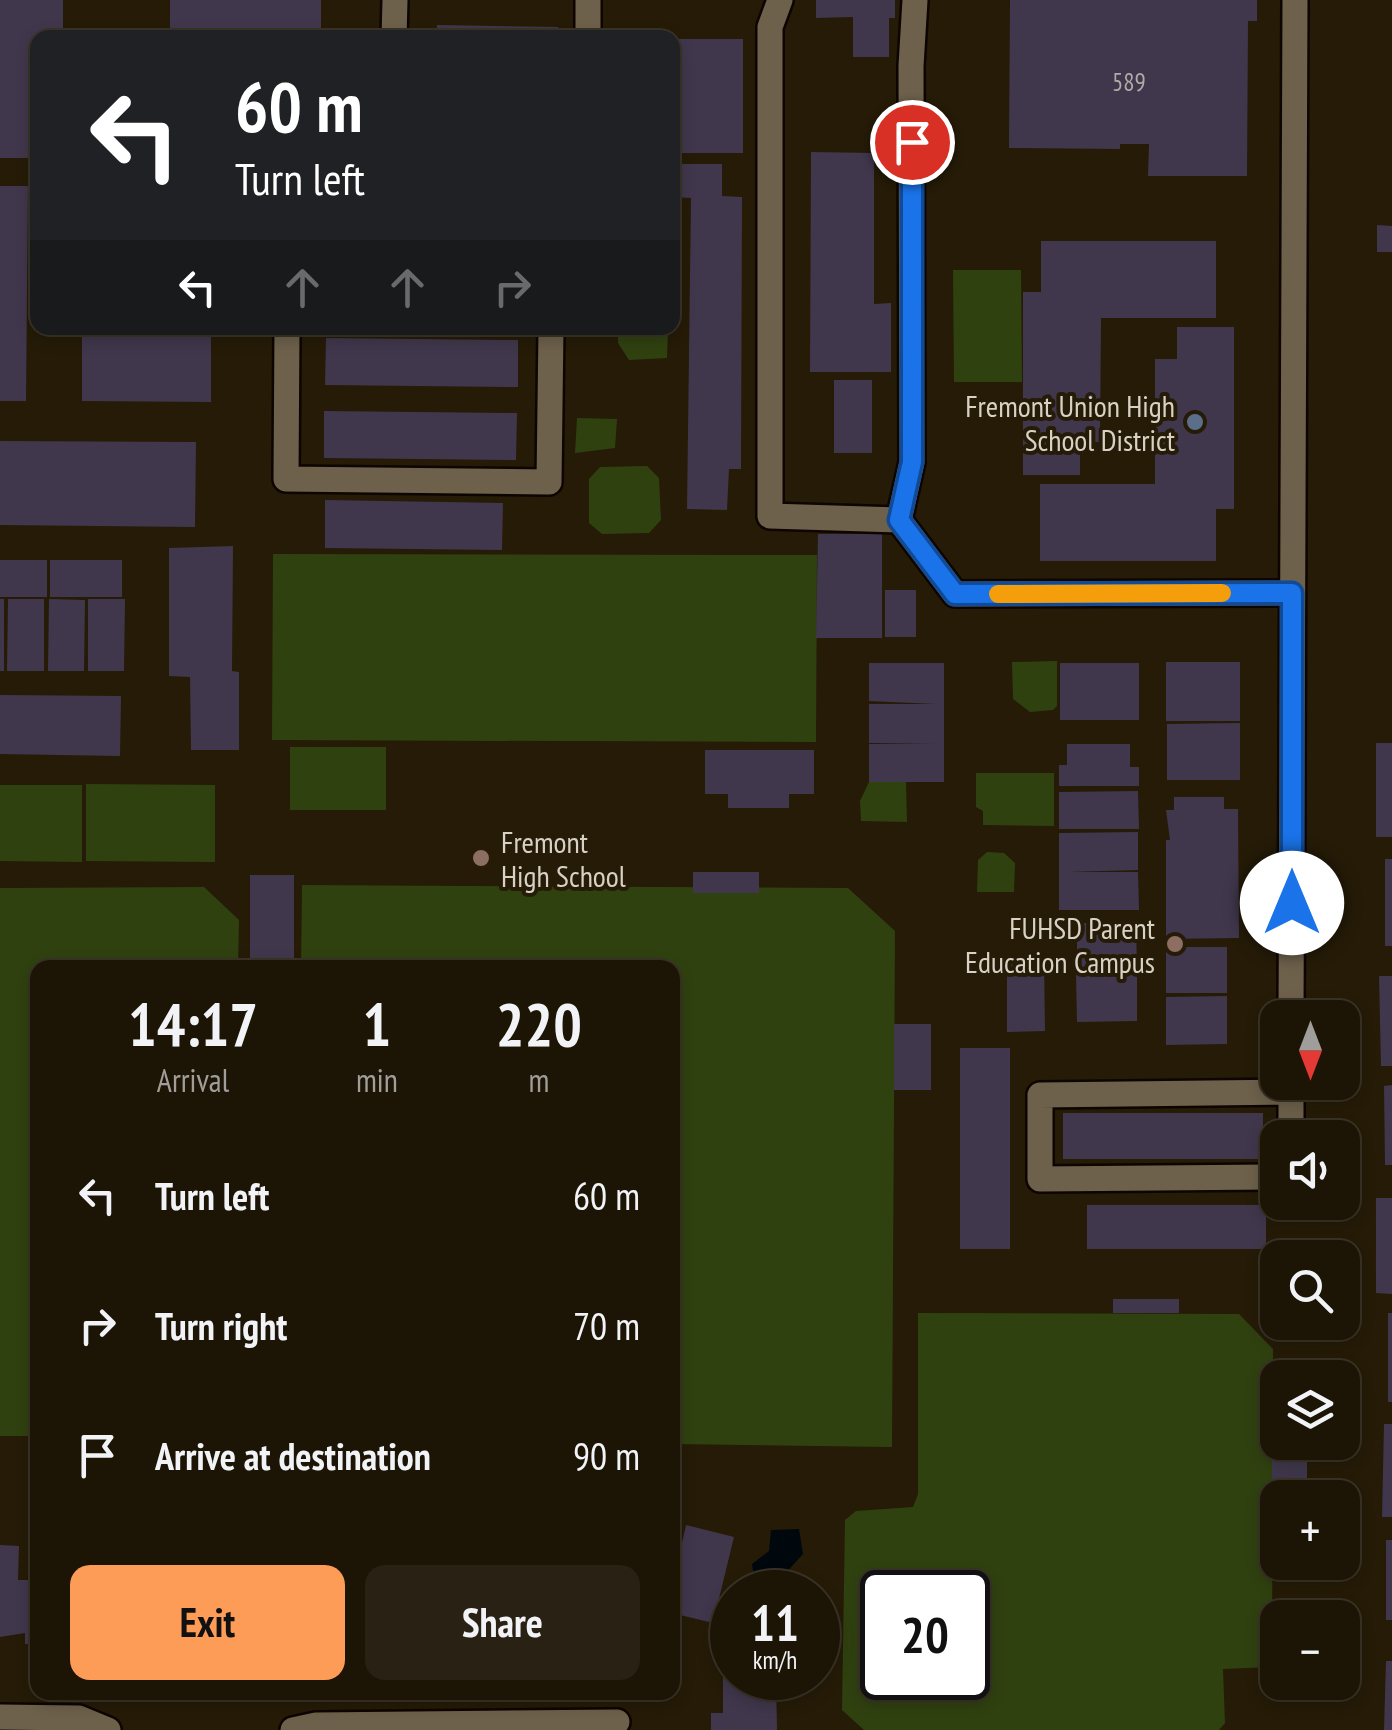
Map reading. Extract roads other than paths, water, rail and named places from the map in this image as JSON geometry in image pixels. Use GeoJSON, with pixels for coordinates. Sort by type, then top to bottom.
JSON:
{"type":"FeatureCollection","features":[{"type":"Feature","properties":{"kind":"street"},"geometry":{"type":"LineString","coordinates":[[394,30],[395,0]]}},
{"type":"Feature","properties":{"kind":"street"},"geometry":{"type":"LineString","coordinates":[[588,0],[588,30]]}},
{"type":"Feature","properties":{"kind":"street"},"geometry":{"type":"LineString","coordinates":[[780,0],[770,27],[770,516],[899,520]]}},
{"type":"Feature","properties":{"kind":"street"},"geometry":{"type":"LineString","coordinates":[[915,0],[911,66],[912,462],[899,520],[955,594],[1292,593]]}},
{"type":"Feature","properties":{"kind":"street"},"geometry":{"type":"LineString","coordinates":[[1291,1000],[1295,0]]}},
{"type":"Feature","properties":{"kind":"street"},"geometry":{"type":"LineString","coordinates":[[287,335],[286,479],[549,482],[550,335]]}},
{"type":"Feature","properties":{"kind":"street"},"geometry":{"type":"LineString","coordinates":[[1260,1088],[1040,1094],[1040,1179],[1260,1177]]}},
{"type":"Feature","properties":{"kind":"street"},"geometry":{"type":"LineString","coordinates":[[0,1717],[79,1718],[108,1730]]}},
{"type":"Feature","properties":{"kind":"street"},"geometry":{"type":"LineString","coordinates":[[292,1730],[316,1725],[617,1722]]}},
{"type":"Feature","properties":{"kind":"place","name":"Fremont Union High School District"},"geometry":{"type":"Point","coordinates":[1195,422]}},
{"type":"Feature","properties":{"kind":"place","name":"Fremont High School"},"geometry":{"type":"Point","coordinates":[481,858]}},
{"type":"Feature","properties":{"kind":"place","name":"FUHSD Parent Education Campus"},"geometry":{"type":"Point","coordinates":[1175,944]}}]}
